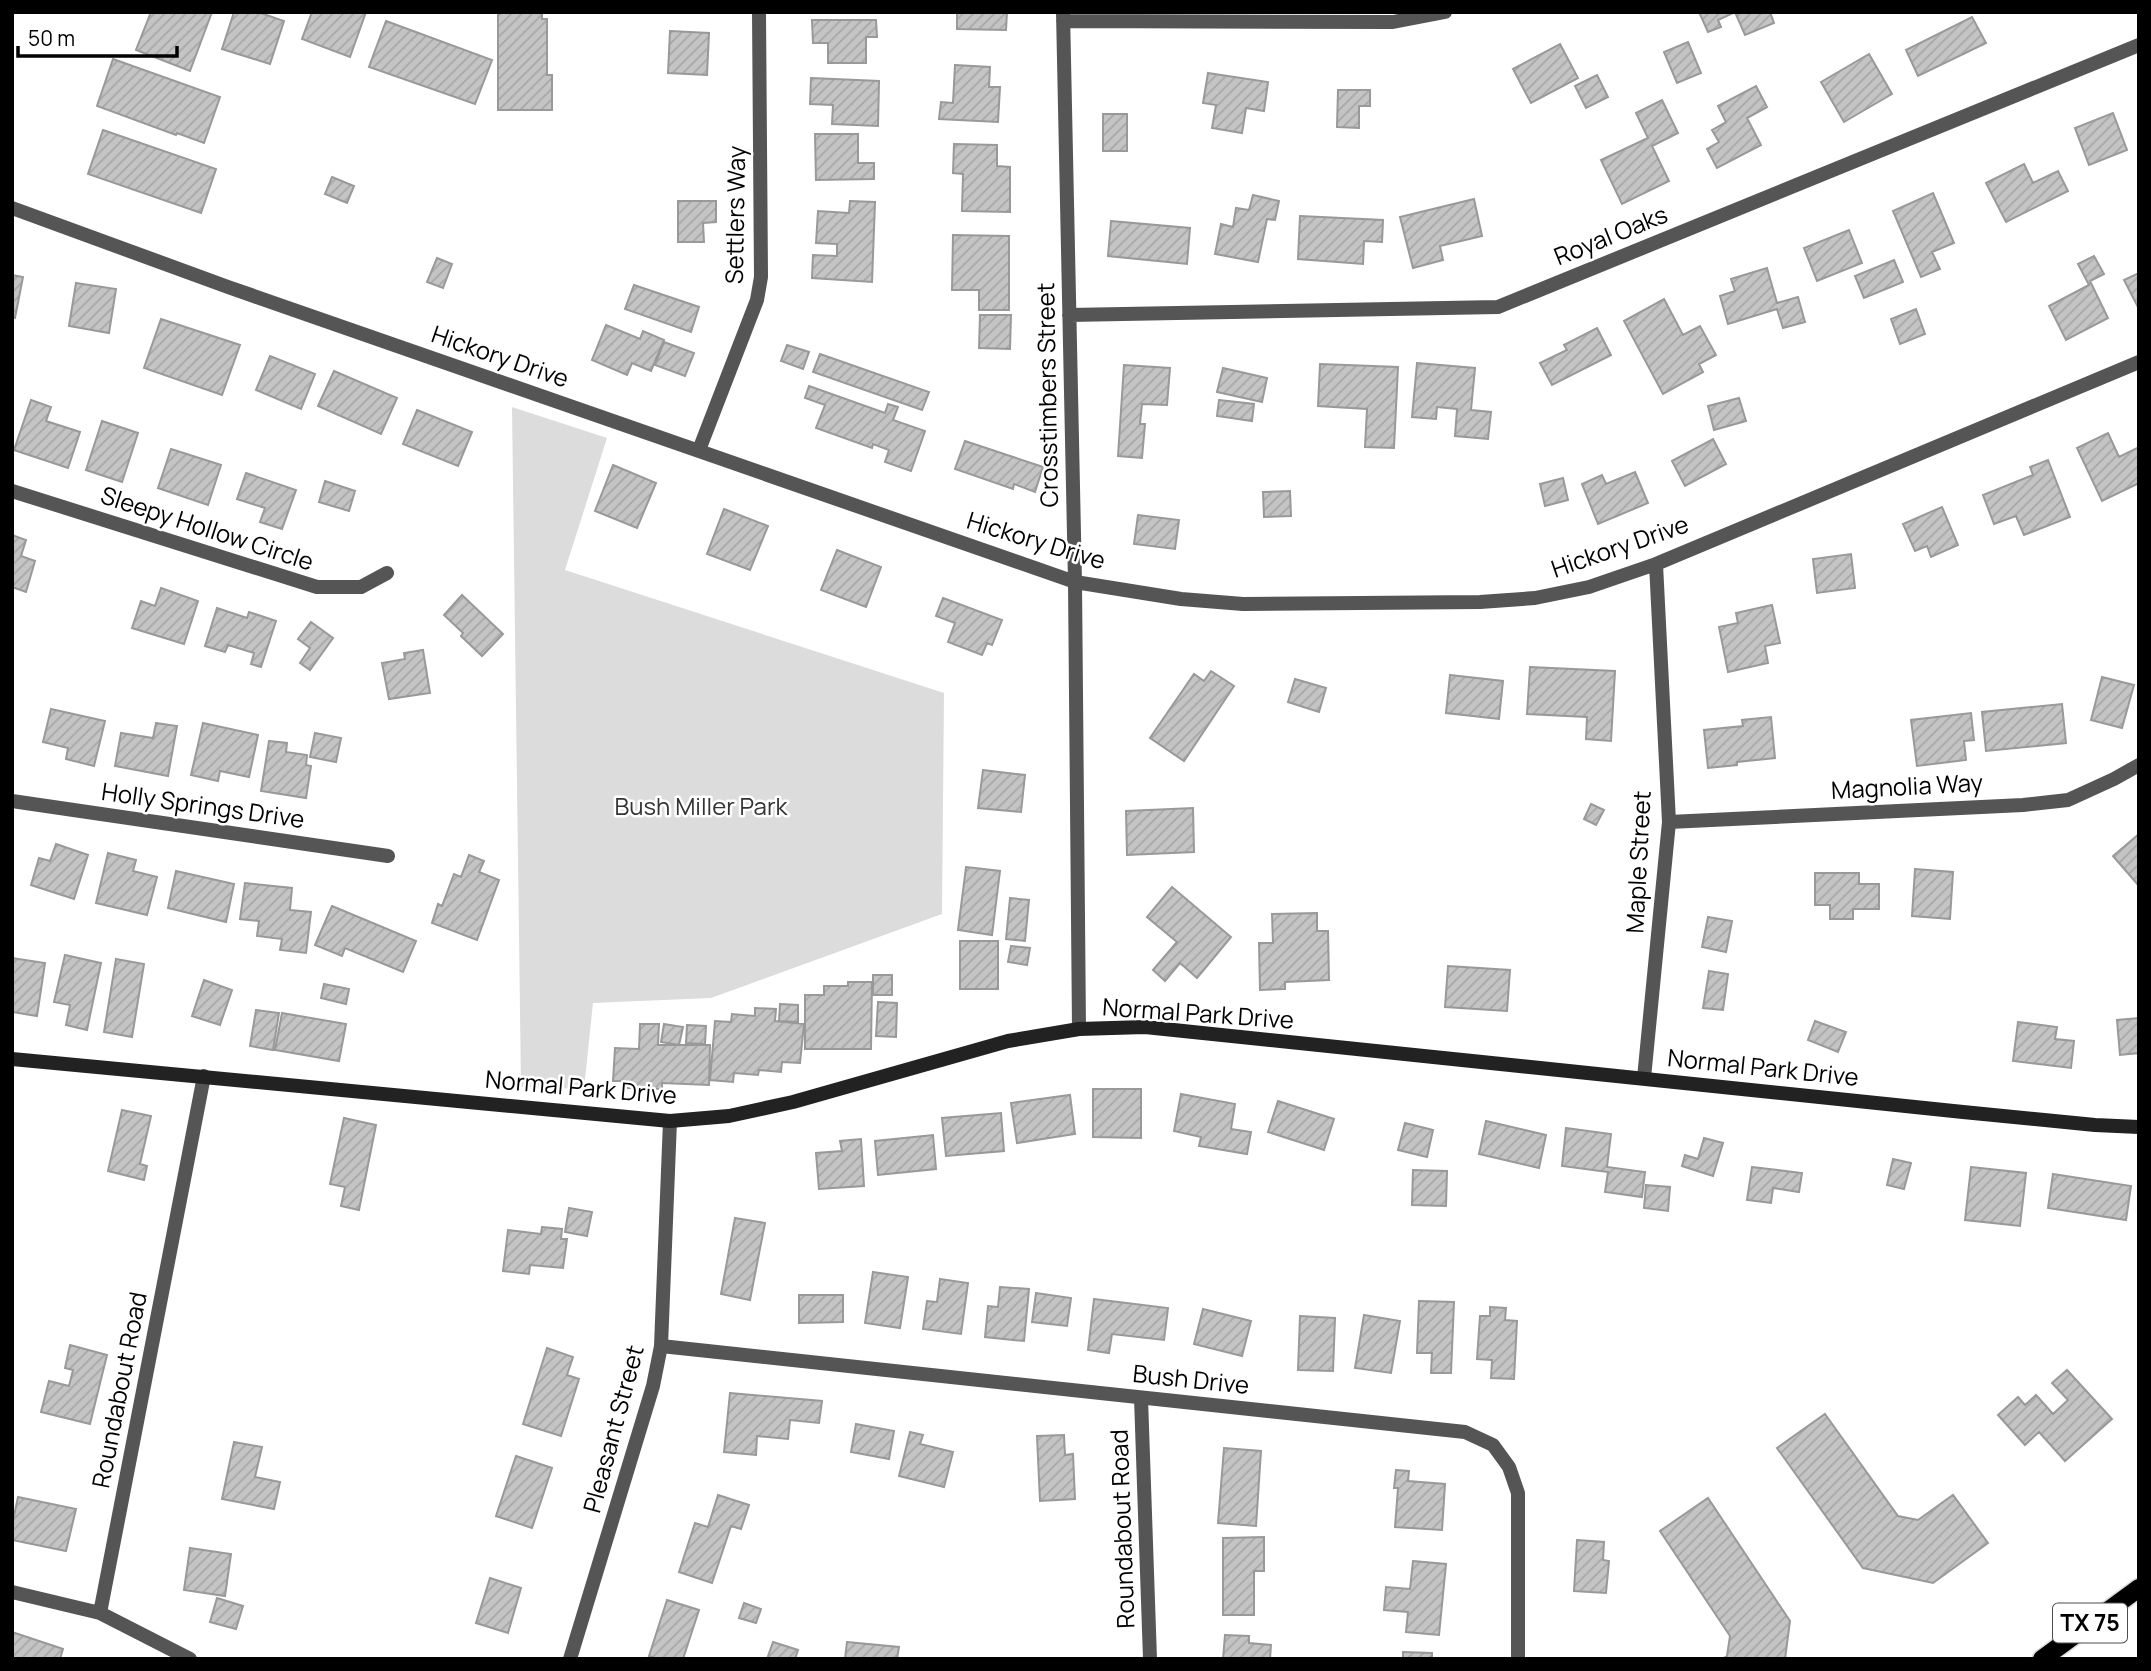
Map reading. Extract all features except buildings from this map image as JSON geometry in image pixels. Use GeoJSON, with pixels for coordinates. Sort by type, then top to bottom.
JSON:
{"type":"FeatureCollection","features":[{"type":"Feature","properties":{"kind":"main road","name":"TX 75"},"geometry":{"type":"LineString","coordinates":[[2042,1659],[2139,1588]]}},
{"type":"Feature","properties":{"kind":"street","name":"Settlers Way"},"geometry":{"type":"LineString","coordinates":[[699,450],[757,300],[761,277],[759,12]]}},
{"type":"Feature","properties":{"kind":"street"},"geometry":{"type":"LineString","coordinates":[[1063,17],[1393,22],[1445,12]]}},
{"type":"Feature","properties":{"kind":"street","name":"Crosstimbers Street"},"geometry":{"type":"LineString","coordinates":[[1063,17],[1075,582],[1079,1029]]}},
{"type":"Feature","properties":{"kind":"street","name":"Royal Oaks"},"geometry":{"type":"LineString","coordinates":[[1069,315],[1498,307],[2139,45]]}},
{"type":"Feature","properties":{"kind":"street","name":"Hickory Drive"},"geometry":{"type":"LineString","coordinates":[[12,208],[228,287],[1075,582],[1181,600],[1243,604],[1480,602],[1535,598],[1589,587],[1656,564],[2139,362]]}},
{"type":"Feature","properties":{"kind":"street","name":"Sleepy Hollow Circle"},"geometry":{"type":"LineString","coordinates":[[12,491],[317,587],[361,587],[387,573]]}},
{"type":"Feature","properties":{"kind":"street","name":"Maple Street"},"geometry":{"type":"LineString","coordinates":[[1644,1078],[1669,822],[1656,564]]}},
{"type":"Feature","properties":{"kind":"street","name":"Magnolia Way"},"geometry":{"type":"LineString","coordinates":[[1669,822],[2023,805],[2068,800],[2139,765]]}},
{"type":"Feature","properties":{"kind":"street","name":"Holly Springs Drive"},"geometry":{"type":"LineString","coordinates":[[12,801],[388,856]]}},
{"type":"Feature","properties":{"kind":"street","name":"Normal Park Drive"},"geometry":{"type":"LineString","coordinates":[[12,1059],[670,1121],[755,1111],[1008,1041],[1079,1029],[1145,1027],[2095,1125],[2139,1127]]}},
{"type":"Feature","properties":{"kind":"street","name":"Roundabout Road"},"geometry":{"type":"LineString","coordinates":[[100,1613],[204,1076]]}},
{"type":"Feature","properties":{"kind":"street","name":"Pleasant Street"},"geometry":{"type":"LineString","coordinates":[[570,1659],[653,1386],[662,1346],[670,1121]]}},
{"type":"Feature","properties":{"kind":"street","name":"Bush Drive"},"geometry":{"type":"LineString","coordinates":[[662,1346],[1465,1432],[1493,1445],[1509,1467],[1518,1493],[1518,1659]]}},
{"type":"Feature","properties":{"kind":"street","name":"Roundabout Road"},"geometry":{"type":"LineString","coordinates":[[1141,1398],[1150,1659]]}},
{"type":"Feature","properties":{"kind":"street"},"geometry":{"type":"LineString","coordinates":[[12,1592],[100,1613],[190,1659]]}},
{"type":"Feature","properties":{"kind":"green space","name":"Bush Miller Park"},"geometry":{"type":"Polygon","coordinates":[[[512,407],[607,438],[565,570],[944,693],[942,914],[711,998],[593,1003],[584,1089],[521,1087],[512,407]]]}}]}
